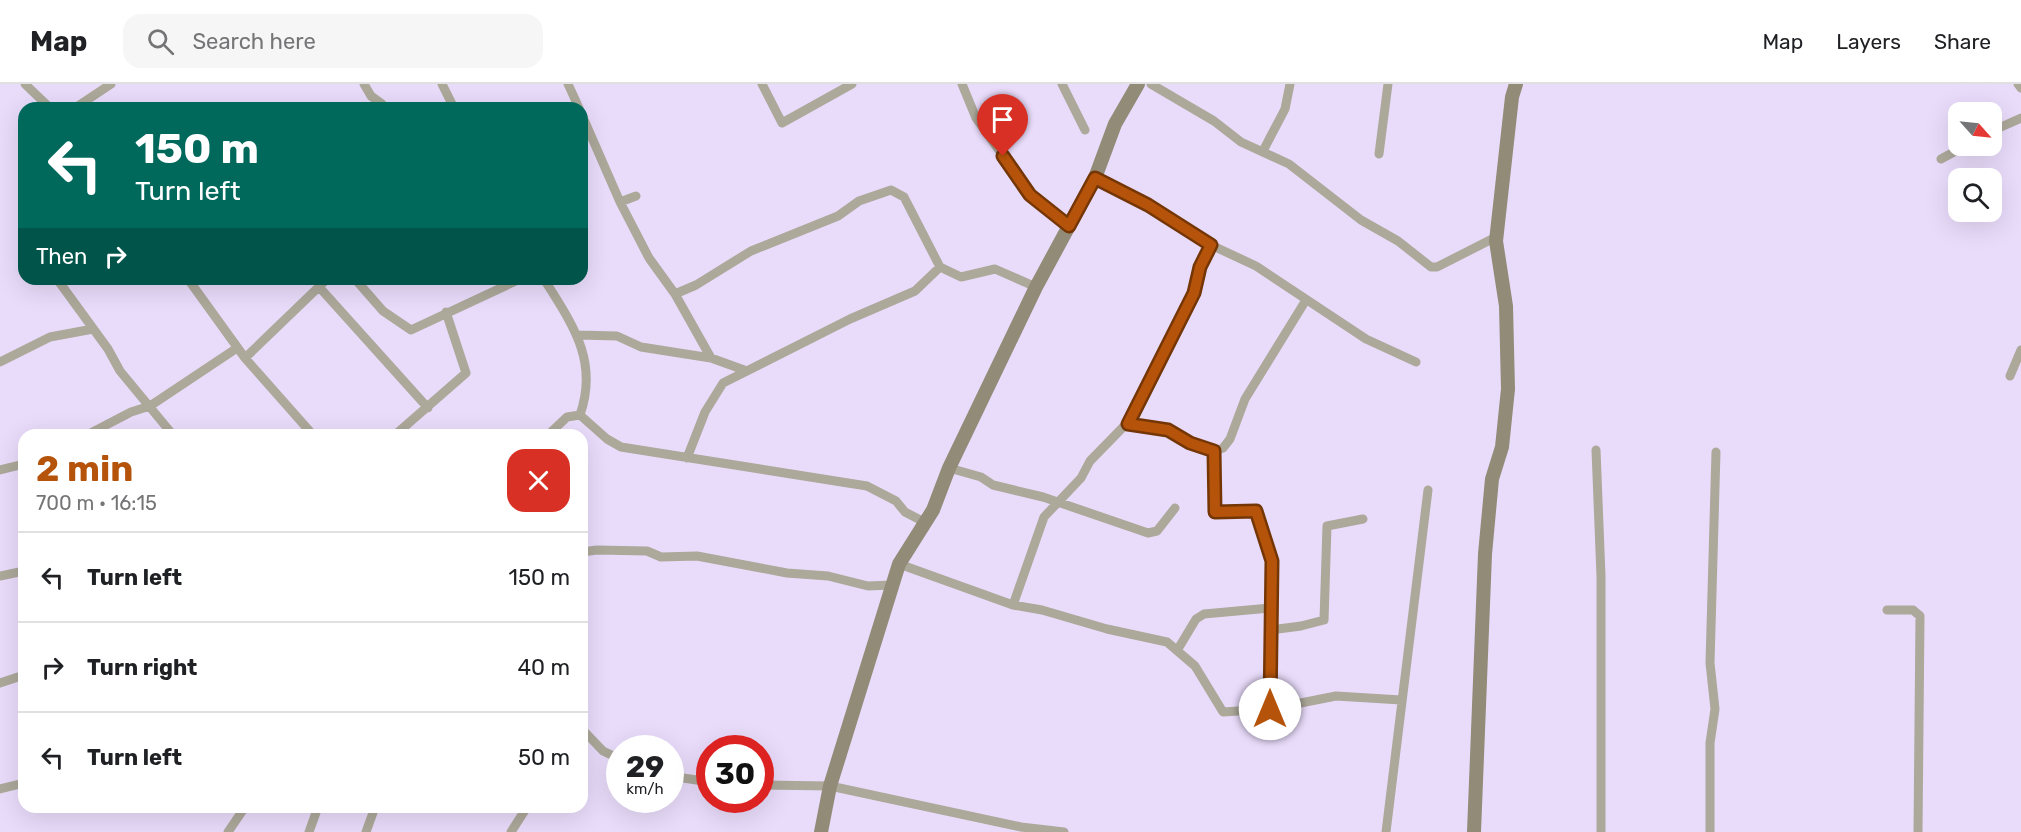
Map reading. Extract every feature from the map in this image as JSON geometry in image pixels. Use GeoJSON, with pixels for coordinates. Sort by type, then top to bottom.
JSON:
{"type":"FeatureCollection","features":[{"type":"Feature","properties":{"kind":"street"},"geometry":{"type":"LineString","coordinates":[[25,84],[44,102]]}},
{"type":"Feature","properties":{"kind":"street"},"geometry":{"type":"LineString","coordinates":[[84,102],[111,84]]}},
{"type":"Feature","properties":{"kind":"street"},"geometry":{"type":"LineString","coordinates":[[364,84],[371,96],[379,102]]}},
{"type":"Feature","properties":{"kind":"street"},"geometry":{"type":"LineString","coordinates":[[442,84],[451,102]]}},
{"type":"Feature","properties":{"kind":"street"},"geometry":{"type":"LineString","coordinates":[[568,84],[576,102]]}},
{"type":"Feature","properties":{"kind":"street"},"geometry":{"type":"LineString","coordinates":[[762,84],[782,123],[852,84]]}},
{"type":"Feature","properties":{"kind":"street"},"geometry":{"type":"LineString","coordinates":[[962,84],[976,118],[1030,195],[1069,226]]}},
{"type":"Feature","properties":{"kind":"street"},"geometry":{"type":"LineString","coordinates":[[1062,84],[1085,130]]}},
{"type":"Feature","properties":{"kind":"street"},"geometry":{"type":"LineString","coordinates":[[821,832],[830,786],[899,564],[926,523],[947,479],[949,468],[1036,287],[1095,178],[1115,124],[1138,84]]}},
{"type":"Feature","properties":{"kind":"street"},"geometry":{"type":"LineString","coordinates":[[1150,84],[1214,121],[1241,142],[1289,164],[1361,220],[1398,241],[1431,267],[1437,267],[1496,237]]}},
{"type":"Feature","properties":{"kind":"street"},"geometry":{"type":"LineString","coordinates":[[1263,151],[1285,109],[1290,84]]}},
{"type":"Feature","properties":{"kind":"street"},"geometry":{"type":"LineString","coordinates":[[1379,154],[1388,84]]}},
{"type":"Feature","properties":{"kind":"street"},"geometry":{"type":"LineString","coordinates":[[1474,832],[1485,554],[1492,479],[1502,447],[1508,388],[1506,306],[1496,237],[1516,84]]}},
{"type":"Feature","properties":{"kind":"street"},"geometry":{"type":"LineString","coordinates":[[2018,84],[2021,88]]}},
{"type":"Feature","properties":{"kind":"street"},"geometry":{"type":"LineString","coordinates":[[2002,127],[2021,118]]}},
{"type":"Feature","properties":{"kind":"street"},"geometry":{"type":"LineString","coordinates":[[588,129],[620,202],[649,258],[675,294],[715,360],[723,383]]}},
{"type":"Feature","properties":{"kind":"street"},"geometry":{"type":"LineString","coordinates":[[1941,159],[1948,155]]}},
{"type":"Feature","properties":{"kind":"street"},"geometry":{"type":"LineString","coordinates":[[1095,178],[1148,205],[1211,245],[1256,266],[1366,339],[1416,362]]}},
{"type":"Feature","properties":{"kind":"street"},"geometry":{"type":"LineString","coordinates":[[675,294],[696,285],[751,251],[838,216],[859,201],[891,190],[904,197],[940,267],[961,277],[994,269],[1036,287]]}},
{"type":"Feature","properties":{"kind":"street"},"geometry":{"type":"LineString","coordinates":[[620,202],[636,196]]}},
{"type":"Feature","properties":{"kind":"street"},"geometry":{"type":"LineString","coordinates":[[1013,605],[1044,516],[1081,478],[1090,461],[1128,424],[1194,293],[1200,267],[1211,245]]}},
{"type":"Feature","properties":{"kind":"street"},"geometry":{"type":"LineString","coordinates":[[687,458],[705,412],[723,383],[850,319],[915,291],[940,267]]}},
{"type":"Feature","properties":{"kind":"street"},"geometry":{"type":"LineString","coordinates":[[61,285],[120,371],[168,429]]}},
{"type":"Feature","properties":{"kind":"street"},"geometry":{"type":"LineString","coordinates":[[193,285],[245,358],[309,429]]}},
{"type":"Feature","properties":{"kind":"street"},"geometry":{"type":"LineString","coordinates":[[245,358],[322,285]]}},
{"type":"Feature","properties":{"kind":"street"},"geometry":{"type":"LineString","coordinates":[[360,285],[383,311],[411,330],[507,285]]}},
{"type":"Feature","properties":{"kind":"street"},"geometry":{"type":"LineString","coordinates":[[548,285],[578,335],[587,386],[579,415]]}},
{"type":"Feature","properties":{"kind":"street"},"geometry":{"type":"LineString","coordinates":[[320,288],[428,408]]}},
{"type":"Feature","properties":{"kind":"street"},"geometry":{"type":"LineString","coordinates":[[1128,424],[1168,430],[1190,443],[1214,451],[1222,448],[1230,439],[1245,399],[1306,300]]}},
{"type":"Feature","properties":{"kind":"street"},"geometry":{"type":"LineString","coordinates":[[402,429],[466,373],[446,312]]}},
{"type":"Feature","properties":{"kind":"street"},"geometry":{"type":"LineString","coordinates":[[0,362],[50,337],[93,329]]}},
{"type":"Feature","properties":{"kind":"street"},"geometry":{"type":"LineString","coordinates":[[578,335],[617,336],[641,347],[715,360],[747,371]]}},
{"type":"Feature","properties":{"kind":"street"},"geometry":{"type":"LineString","coordinates":[[98,429],[131,412],[150,406],[237,348]]}},
{"type":"Feature","properties":{"kind":"street"},"geometry":{"type":"LineString","coordinates":[[2010,376],[2021,350]]}},
{"type":"Feature","properties":{"kind":"street"},"geometry":{"type":"LineString","coordinates":[[554,429],[567,417],[579,415]]}},
{"type":"Feature","properties":{"kind":"street"},"geometry":{"type":"LineString","coordinates":[[579,415],[607,439],[621,447],[867,486],[896,501],[905,512],[926,523]]}},
{"type":"Feature","properties":{"kind":"street"},"geometry":{"type":"LineString","coordinates":[[1596,450],[1601,576],[1601,832]]}},
{"type":"Feature","properties":{"kind":"street"},"geometry":{"type":"LineString","coordinates":[[1214,451],[1215,512],[1256,511],[1262,522],[1272,561],[1270,709]]}},
{"type":"Feature","properties":{"kind":"street"},"geometry":{"type":"LineString","coordinates":[[1710,832],[1710,743],[1715,709],[1710,663],[1716,452]]}},
{"type":"Feature","properties":{"kind":"street"},"geometry":{"type":"LineString","coordinates":[[0,470],[18,466]]}},
{"type":"Feature","properties":{"kind":"street"},"geometry":{"type":"LineString","coordinates":[[949,468],[981,477],[1001,488],[1059,502],[1148,533],[1157,531],[1175,508]]}},
{"type":"Feature","properties":{"kind":"street"},"geometry":{"type":"LineString","coordinates":[[1386,832],[1428,490]]}},
{"type":"Feature","properties":{"kind":"street"},"geometry":{"type":"LineString","coordinates":[[1270,630],[1301,627],[1324,620],[1327,526],[1363,519]]}},
{"type":"Feature","properties":{"kind":"street"},"geometry":{"type":"LineString","coordinates":[[588,551],[597,549],[647,551],[661,557],[697,556],[787,573],[828,576],[868,586],[892,585]]}},
{"type":"Feature","properties":{"kind":"street"},"geometry":{"type":"LineString","coordinates":[[899,564],[1013,605],[1042,610],[1107,629],[1155,638],[1178,649],[1195,666],[1223,711],[1270,709],[1336,696],[1401,700]]}},
{"type":"Feature","properties":{"kind":"street"},"geometry":{"type":"LineString","coordinates":[[0,576],[18,572]]}},
{"type":"Feature","properties":{"kind":"street"},"geometry":{"type":"LineString","coordinates":[[1178,649],[1196,619],[1204,614],[1270,608]]}},
{"type":"Feature","properties":{"kind":"street"},"geometry":{"type":"LineString","coordinates":[[1887,610],[1913,610],[1920,616],[1918,832]]}},
{"type":"Feature","properties":{"kind":"street"},"geometry":{"type":"LineString","coordinates":[[0,683],[18,677]]}},
{"type":"Feature","properties":{"kind":"street"},"geometry":{"type":"LineString","coordinates":[[588,736],[606,752]]}},
{"type":"Feature","properties":{"kind":"street"},"geometry":{"type":"LineString","coordinates":[[0,789],[18,784]]}},
{"type":"Feature","properties":{"kind":"street"},"geometry":{"type":"LineString","coordinates":[[774,785],[830,786],[866,796],[1042,831],[1064,832]]}},
{"type":"Feature","properties":{"kind":"street"},"geometry":{"type":"LineString","coordinates":[[228,832],[241,813]]}},
{"type":"Feature","properties":{"kind":"street"},"geometry":{"type":"LineString","coordinates":[[309,832],[316,813]]}},
{"type":"Feature","properties":{"kind":"street"},"geometry":{"type":"LineString","coordinates":[[366,832],[373,813]]}},
{"type":"Feature","properties":{"kind":"street"},"geometry":{"type":"LineString","coordinates":[[511,832],[523,813]]}},
{"type":"Feature","properties":{"kind":"route"},"geometry":{"type":"LineString","coordinates":[[1003,156],[1030,195],[1069,226],[1095,178],[1148,205],[1211,245],[1200,267],[1194,293],[1162,351],[1158,369],[1128,424],[1168,430],[1190,443],[1214,451],[1215,512],[1256,511],[1262,522],[1272,561],[1270,709]]}}]}
